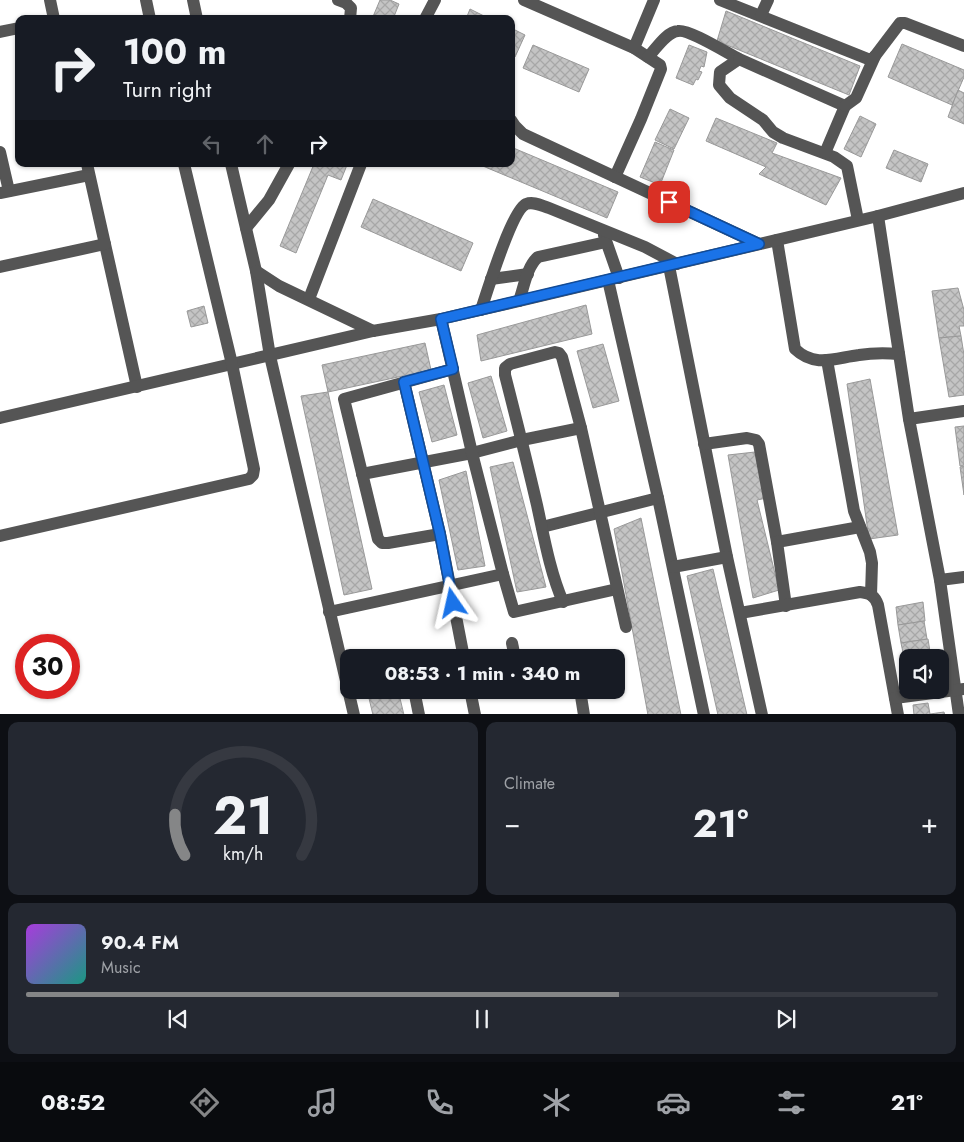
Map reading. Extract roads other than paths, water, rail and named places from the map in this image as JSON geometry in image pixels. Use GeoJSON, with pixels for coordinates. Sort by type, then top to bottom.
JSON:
{"type":"FeatureCollection","features":[{"type":"Feature","properties":{"kind":"street"},"geometry":{"type":"LineString","coordinates":[[50,0],[53,15]]}},
{"type":"Feature","properties":{"kind":"street"},"geometry":{"type":"LineString","coordinates":[[146,0],[149,15]]}},
{"type":"Feature","properties":{"kind":"street"},"geometry":{"type":"LineString","coordinates":[[193,0],[196,15]]}},
{"type":"Feature","properties":{"kind":"street"},"geometry":{"type":"LineString","coordinates":[[338,0],[346,3],[351,8],[350,15]]}},
{"type":"Feature","properties":{"kind":"street"},"geometry":{"type":"LineString","coordinates":[[427,15],[435,0]]}},
{"type":"Feature","properties":{"kind":"street"},"geometry":{"type":"LineString","coordinates":[[524,0],[634,48],[658,62],[661,69],[615,177]]}},
{"type":"Feature","properties":{"kind":"street"},"geometry":{"type":"LineString","coordinates":[[634,48],[654,0]]}},
{"type":"Feature","properties":{"kind":"street"},"geometry":{"type":"LineString","coordinates":[[720,0],[868,58],[875,56]]}},
{"type":"Feature","properties":{"kind":"street"},"geometry":{"type":"LineString","coordinates":[[760,15],[768,0]]}},
{"type":"Feature","properties":{"kind":"street"},"geometry":{"type":"LineString","coordinates":[[825,153],[845,106],[856,98],[875,56],[900,23],[905,23],[964,46]]}},
{"type":"Feature","properties":{"kind":"street"},"geometry":{"type":"LineString","coordinates":[[0,32],[15,29]]}},
{"type":"Feature","properties":{"kind":"street"},"geometry":{"type":"LineString","coordinates":[[648,57],[668,35],[677,31],[687,32],[739,59],[845,106]]}},
{"type":"Feature","properties":{"kind":"street"},"geometry":{"type":"LineString","coordinates":[[739,59],[720,72],[719,85],[730,98],[762,120],[773,132],[783,138],[834,157],[847,166],[858,220]]}},
{"type":"Feature","properties":{"kind":"street"},"geometry":{"type":"LineString","coordinates":[[515,126],[523,134],[759,244]]}},
{"type":"Feature","properties":{"kind":"street"},"geometry":{"type":"LineString","coordinates":[[0,152],[5,192],[88,170],[137,387]]}},
{"type":"Feature","properties":{"kind":"street"},"geometry":{"type":"LineString","coordinates":[[0,536],[249,479],[253,475],[254,469],[232,364],[185,167]]}},
{"type":"Feature","properties":{"kind":"street"},"geometry":{"type":"LineString","coordinates":[[232,167],[256,271],[270,356],[354,714]]}},
{"type":"Feature","properties":{"kind":"street"},"geometry":{"type":"LineString","coordinates":[[246,228],[269,200],[287,167]]}},
{"type":"Feature","properties":{"kind":"street"},"geometry":{"type":"LineString","coordinates":[[309,299],[360,167]]}},
{"type":"Feature","properties":{"kind":"street"},"geometry":{"type":"LineString","coordinates":[[0,418],[373,331],[441,319],[614,279],[878,216],[964,193]]}},
{"type":"Feature","properties":{"kind":"street"},"geometry":{"type":"LineString","coordinates":[[480,310],[510,229],[520,209],[526,204],[534,203],[604,236],[645,246],[673,265],[704,444],[762,714]]}},
{"type":"Feature","properties":{"kind":"street"},"geometry":{"type":"LineString","coordinates":[[878,216],[909,419],[960,689],[959,714]]}},
{"type":"Feature","properties":{"kind":"street"},"geometry":{"type":"LineString","coordinates":[[519,301],[534,260],[538,257],[604,236]]}},
{"type":"Feature","properties":{"kind":"street"},"geometry":{"type":"LineString","coordinates":[[604,236],[704,714]]}},
{"type":"Feature","properties":{"kind":"street"},"geometry":{"type":"LineString","coordinates":[[777,240],[795,349],[803,357],[811,360],[827,360],[873,353],[899,354]]}},
{"type":"Feature","properties":{"kind":"street"},"geometry":{"type":"LineString","coordinates":[[0,267],[105,244]]}},
{"type":"Feature","properties":{"kind":"street"},"geometry":{"type":"LineString","coordinates":[[256,271],[279,286],[373,331]]}},
{"type":"Feature","properties":{"kind":"street"},"geometry":{"type":"LineString","coordinates":[[491,279],[528,274]]}},
{"type":"Feature","properties":{"kind":"street"},"geometry":{"type":"LineString","coordinates":[[441,319],[472,453],[514,612],[617,589]]}},
{"type":"Feature","properties":{"kind":"street"},"geometry":{"type":"LineString","coordinates":[[563,602],[542,526],[505,375],[505,368],[510,364],[555,352],[559,353],[562,357],[581,428],[626,627]]}},
{"type":"Feature","properties":{"kind":"street"},"geometry":{"type":"LineString","coordinates":[[827,360],[850,496],[870,552],[872,563],[871,595]]}},
{"type":"Feature","properties":{"kind":"street"},"geometry":{"type":"LineString","coordinates":[[440,534],[382,543],[378,539],[344,398],[453,369]]}},
{"type":"Feature","properties":{"kind":"street"},"geometry":{"type":"LineString","coordinates":[[404,382],[440,534],[462,649]]}},
{"type":"Feature","properties":{"kind":"street"},"geometry":{"type":"LineString","coordinates":[[909,419],[964,411]]}},
{"type":"Feature","properties":{"kind":"street"},"geometry":{"type":"LineString","coordinates":[[362,474],[472,453],[581,428]]}},
{"type":"Feature","properties":{"kind":"street"},"geometry":{"type":"LineString","coordinates":[[704,444],[747,438],[756,440],[759,444],[777,542],[786,606]]}},
{"type":"Feature","properties":{"kind":"street"},"geometry":{"type":"LineString","coordinates":[[542,526],[658,498]]}},
{"type":"Feature","properties":{"kind":"street"},"geometry":{"type":"LineString","coordinates":[[777,542],[860,527]]}},
{"type":"Feature","properties":{"kind":"street"},"geometry":{"type":"LineString","coordinates":[[673,567],[727,557]]}},
{"type":"Feature","properties":{"kind":"street"},"geometry":{"type":"LineString","coordinates":[[329,612],[503,574]]}},
{"type":"Feature","properties":{"kind":"street"},"geometry":{"type":"LineString","coordinates":[[940,580],[964,577]]}},
{"type":"Feature","properties":{"kind":"street"},"geometry":{"type":"LineString","coordinates":[[740,613],[860,592],[871,595],[876,599],[878,605],[898,714]]}},
{"type":"Feature","properties":{"kind":"street"},"geometry":{"type":"LineString","coordinates":[[512,643],[513,649]]}},
{"type":"Feature","properties":{"kind":"street"},"geometry":{"type":"LineString","coordinates":[[895,698],[960,689]]}},
{"type":"Feature","properties":{"kind":"street"},"geometry":{"type":"LineString","coordinates":[[416,699],[419,714]]}},
{"type":"Feature","properties":{"kind":"street"},"geometry":{"type":"LineString","coordinates":[[472,699],[474,714]]}},
{"type":"Feature","properties":{"kind":"street"},"geometry":{"type":"LineString","coordinates":[[582,699],[584,714]]}}]}
